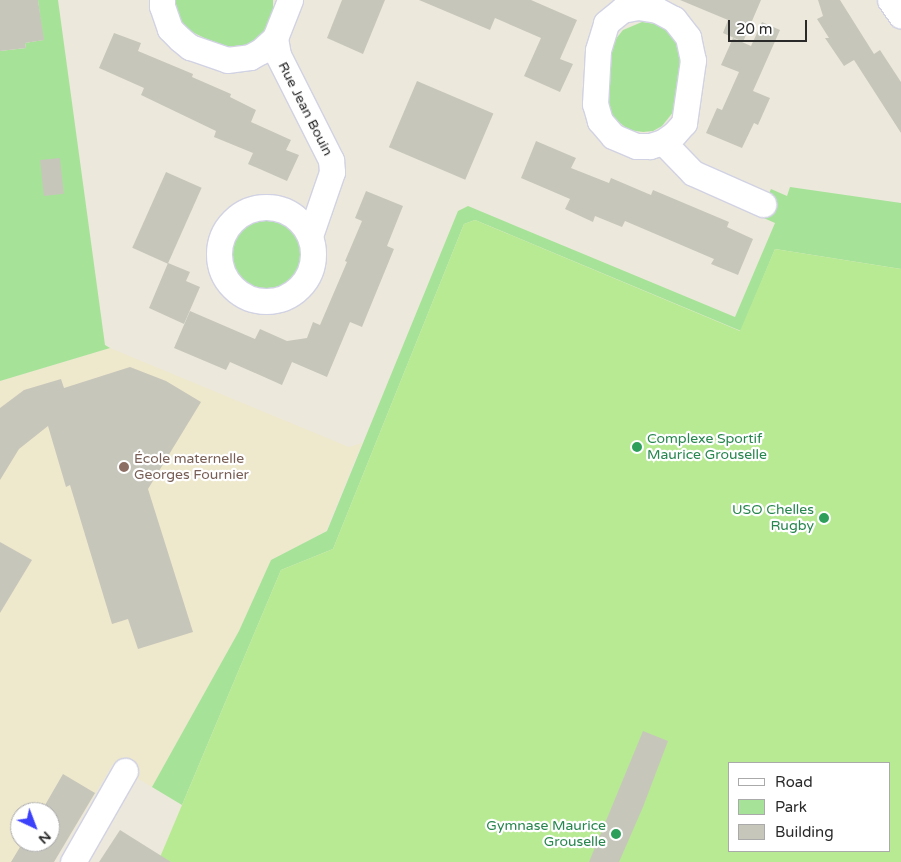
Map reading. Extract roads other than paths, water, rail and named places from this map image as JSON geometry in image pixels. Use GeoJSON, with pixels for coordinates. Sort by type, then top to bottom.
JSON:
{"type":"FeatureCollection","features":[{"type":"Feature","properties":{"kind":"street","name":"Rue Jean Bouin"},"geometry":{"type":"LineString","coordinates":[[162,0],[162,6],[170,29],[180,39],[190,46],[226,60],[250,57],[261,51],[275,38],[287,3]]}},
{"type":"Feature","properties":{"kind":"street"},"geometry":{"type":"LineString","coordinates":[[890,0],[901,16]]}},
{"type":"Feature","properties":{"kind":"street"},"geometry":{"type":"LineString","coordinates":[[615,5],[657,10],[674,19],[688,36],[694,60],[687,113],[684,123],[663,142],[650,146],[636,146],[620,141],[605,128],[596,113],[594,91],[600,37],[615,5]]}},
{"type":"Feature","properties":{"kind":"street","name":"Rue Jean Bouin"},"geometry":{"type":"LineString","coordinates":[[275,38],[278,55],[331,160],[332,172],[310,236]]}},
{"type":"Feature","properties":{"kind":"street"},"geometry":{"type":"LineString","coordinates":[[663,142],[693,173],[763,204]]}},
{"type":"Feature","properties":{"kind":"street"},"geometry":{"type":"LineString","coordinates":[[73,862],[125,771]]}},
{"type":"Feature","properties":{"kind":"place","name":"Complexe Sportif Maurice Grouselle"},"geometry":{"type":"Point","coordinates":[637,447]}},
{"type":"Feature","properties":{"kind":"place","name":"École maternelle Georges Fournier"},"geometry":{"type":"Point","coordinates":[124,467]}},
{"type":"Feature","properties":{"kind":"place","name":"USO Chelles Rugby"},"geometry":{"type":"Point","coordinates":[824,518]}},
{"type":"Feature","properties":{"kind":"place","name":"Gymnase Maurice Grouselle"},"geometry":{"type":"Point","coordinates":[616,834]}}]}
